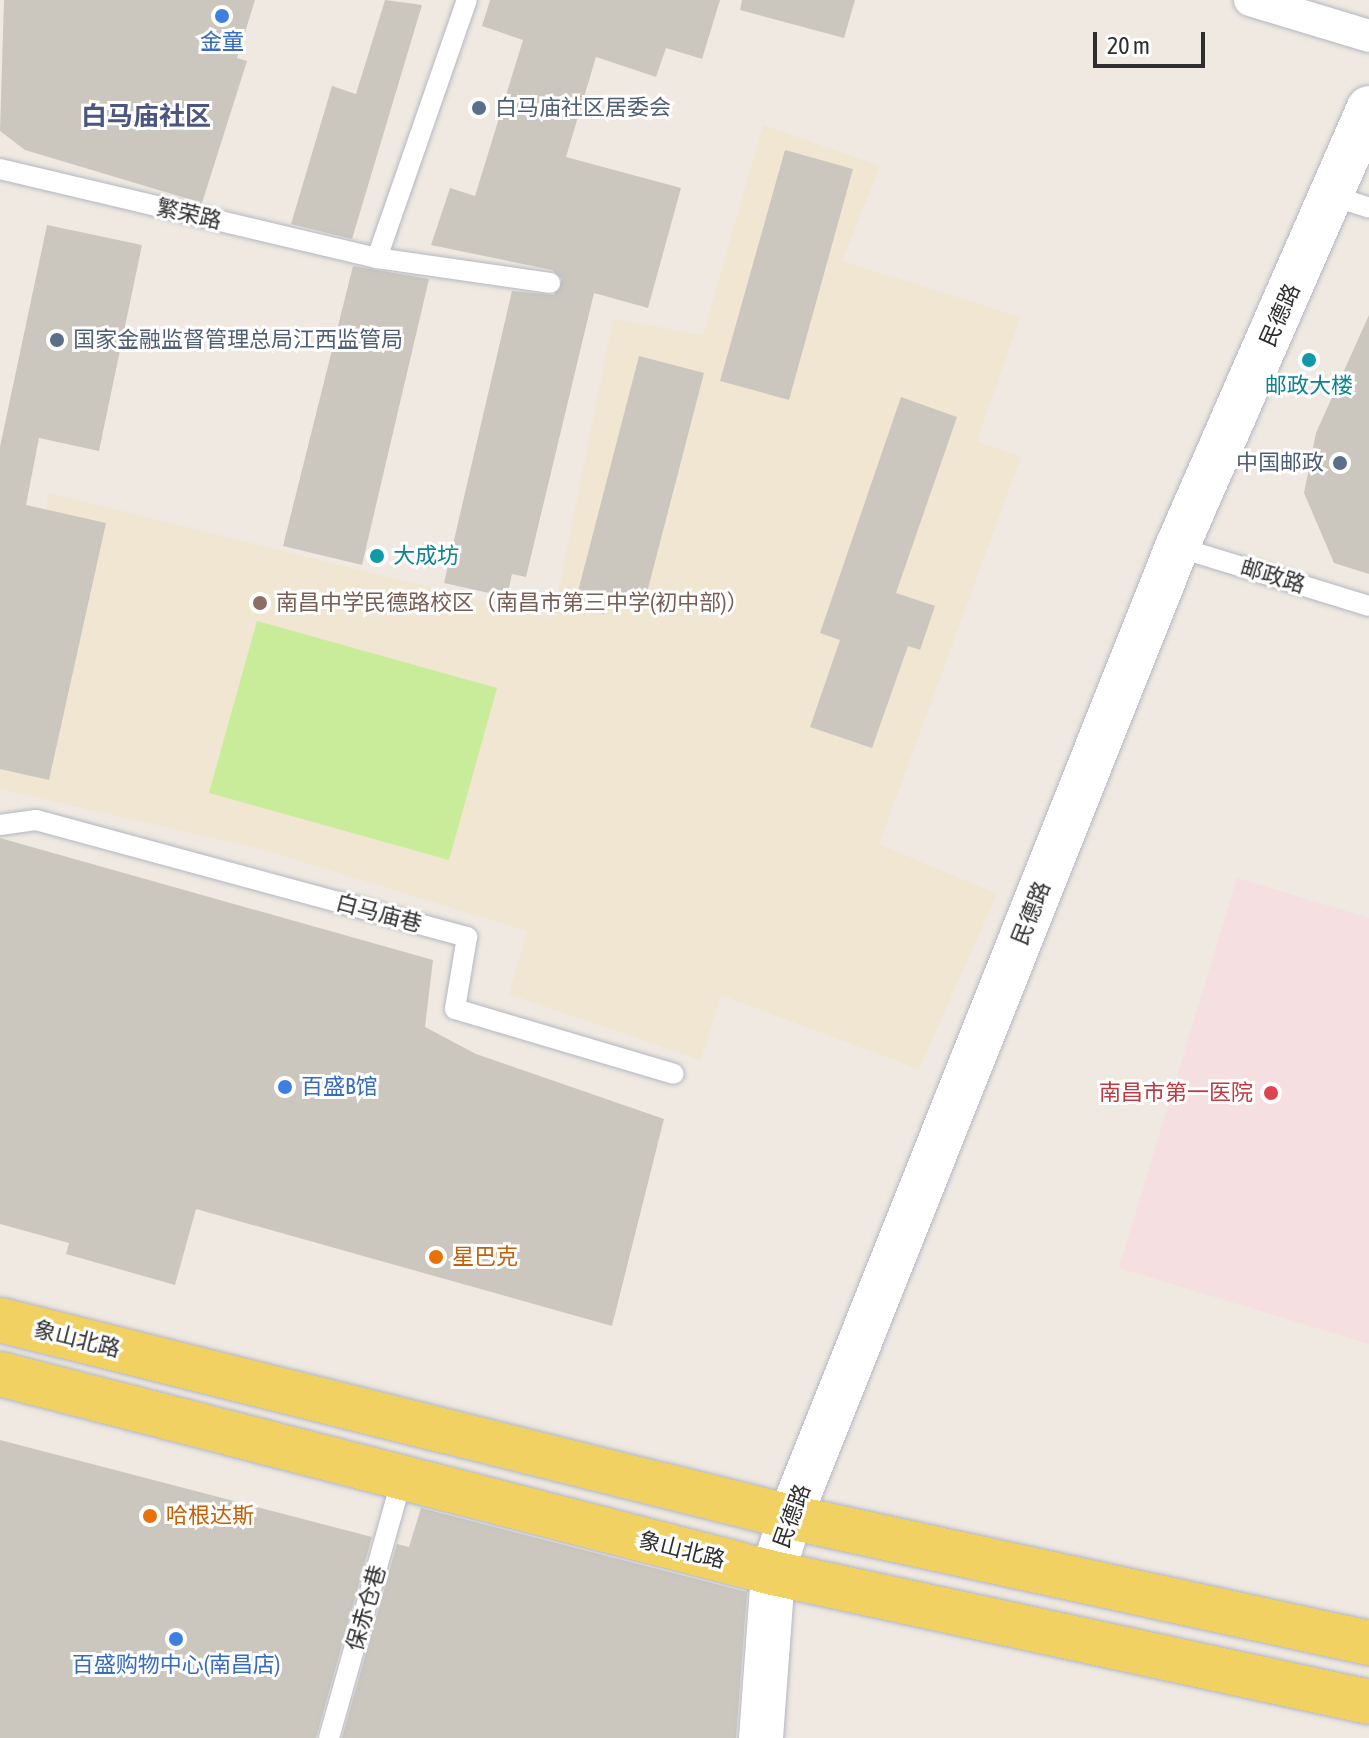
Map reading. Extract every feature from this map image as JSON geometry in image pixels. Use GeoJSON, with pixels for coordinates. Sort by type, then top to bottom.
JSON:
{"type":"FeatureCollection","features":[{"type":"Feature","properties":{"kind":"main road","name":"民德路"},"geometry":{"type":"LineString","coordinates":[[761,1738],[773,1573],[790,1517],[1177,547],[1351,202],[1369,108]]}},
{"type":"Feature","properties":{"kind":"main road","name":"象山北路"},"geometry":{"type":"LineString","coordinates":[[0,1320],[790,1517],[1369,1643]]}},
{"type":"Feature","properties":{"kind":"main road","name":"象山北路"},"geometry":{"type":"LineString","coordinates":[[0,1374],[773,1573],[1369,1702]]}},
{"type":"Feature","properties":{"kind":"street"},"geometry":{"type":"LineString","coordinates":[[1250,0],[1369,36]]}},
{"type":"Feature","properties":{"kind":"lane"},"geometry":{"type":"LineString","coordinates":[[377,258],[467,0]]}},
{"type":"Feature","properties":{"kind":"lane","name":"繁荣路"},"geometry":{"type":"LineString","coordinates":[[0,169],[377,258],[550,283]]}},
{"type":"Feature","properties":{"kind":"lane","name":"邮政路"},"geometry":{"type":"LineString","coordinates":[[1177,547],[1369,606]]}},
{"type":"Feature","properties":{"kind":"lane","name":"白马庙巷"},"geometry":{"type":"LineString","coordinates":[[0,825],[36,820],[467,937],[455,1009],[674,1074]]}},
{"type":"Feature","properties":{"kind":"lane","name":"保赤仓巷"},"geometry":{"type":"LineString","coordinates":[[329,1738],[402,1478]]}},
{"type":"Feature","properties":{"kind":"shaded area","name":"南昌中学民德路校区（南昌市第三中学(初中部)）"},"geometry":{"type":"Polygon","coordinates":[[[763,125],[880,166],[842,261],[1020,317],[977,441],[1021,457],[879,844],[997,894],[919,1069],[721,995],[701,1060],[509,994],[527,931],[261,849],[0,789],[0,737],[49,493],[553,618],[613,319],[703,335],[763,125]]]}},
{"type":"Feature","properties":{"kind":"shaded area","name":"南昌市第一医院"},"geometry":{"type":"Polygon","coordinates":[[[1237,878],[1369,918],[1369,1344],[1119,1268],[1237,878]]]}},
{"type":"Feature","properties":{"kind":"green space"},"geometry":{"type":"Polygon","coordinates":[[[257,621],[497,688],[449,860],[209,793],[257,621]]]}},
{"type":"Feature","properties":{"kind":"building"},"geometry":{"type":"Polygon","coordinates":[[[4,0],[255,0],[237,58],[247,61],[202,203],[25,150],[0,131],[4,0]]]}},
{"type":"Feature","properties":{"kind":"building"},"geometry":{"type":"Polygon","coordinates":[[[385,0],[422,5],[352,239],[291,224],[332,86],[356,94],[385,0]]]}},
{"type":"Feature","properties":{"kind":"building"},"geometry":{"type":"Polygon","coordinates":[[[490,0],[720,0],[702,59],[666,48],[656,77],[596,57],[566,157],[681,188],[648,308],[594,293],[526,577],[512,574],[507,597],[444,583],[512,291],[554,295],[562,279],[552,270],[431,245],[450,188],[475,196],[523,40],[482,26],[490,0]]]}},
{"type":"Feature","properties":{"kind":"building"},"geometry":{"type":"Polygon","coordinates":[[[742,0],[855,0],[844,38],[740,10],[742,0]]]}},
{"type":"Feature","properties":{"kind":"building"},"geometry":{"type":"Polygon","coordinates":[[[785,150],[853,169],[789,400],[720,381],[785,150]]]}},
{"type":"Feature","properties":{"kind":"building"},"geometry":{"type":"Polygon","coordinates":[[[47,225],[142,245],[99,451],[39,438],[26,505],[106,523],[49,780],[0,769],[0,447],[47,225]]]}},
{"type":"Feature","properties":{"kind":"building"},"geometry":{"type":"Polygon","coordinates":[[[353,266],[429,279],[362,565],[283,546],[353,266]]]}},
{"type":"Feature","properties":{"kind":"building","name":"中国邮政"},"geometry":{"type":"Polygon","coordinates":[[[1369,315],[1369,574],[1334,563],[1304,493],[1316,433],[1369,315]]]}},
{"type":"Feature","properties":{"kind":"building"},"geometry":{"type":"Polygon","coordinates":[[[639,356],[704,373],[643,608],[608,598],[604,614],[574,607],[639,356]]]}},
{"type":"Feature","properties":{"kind":"building"},"geometry":{"type":"Polygon","coordinates":[[[901,397],[957,417],[896,593],[935,606],[920,650],[908,646],[872,748],[810,727],[840,640],[820,633],[901,397]]]}},
{"type":"Feature","properties":{"kind":"building","name":"百盛B馆"},"geometry":{"type":"Polygon","coordinates":[[[0,838],[433,960],[425,1027],[476,1054],[664,1119],[612,1326],[196,1209],[175,1285],[66,1254],[69,1243],[0,1224],[0,838]]]}},
{"type":"Feature","properties":{"kind":"building","name":"百盛购物中心(南昌店)"},"geometry":{"type":"Polygon","coordinates":[[[0,1440],[372,1537],[316,1738],[0,1738],[0,1440]]]}},
{"type":"Feature","properties":{"kind":"building"},"geometry":{"type":"Polygon","coordinates":[[[421,1508],[747,1592],[736,1738],[342,1738],[397,1544],[409,1547],[421,1508]]]}},
{"type":"Feature","properties":{"kind":"place","name":"金童"},"geometry":{"type":"Point","coordinates":[222,16]}},
{"type":"Feature","properties":{"kind":"place","name":"白马庙社区居委会"},"geometry":{"type":"Point","coordinates":[479,108]}},
{"type":"Feature","properties":{"kind":"place","name":"国家金融监督管理总局江西监管局"},"geometry":{"type":"Point","coordinates":[57,340]}},
{"type":"Feature","properties":{"kind":"place","name":"邮政大楼"},"geometry":{"type":"Point","coordinates":[1309,360]}},
{"type":"Feature","properties":{"kind":"place","name":"中国邮政"},"geometry":{"type":"Point","coordinates":[1340,463]}},
{"type":"Feature","properties":{"kind":"place","name":"大成坊"},"geometry":{"type":"Point","coordinates":[377,556]}},
{"type":"Feature","properties":{"kind":"place","name":"南昌中学民德路校区（南昌市第三中学(初中部)）"},"geometry":{"type":"Point","coordinates":[260,603]}},
{"type":"Feature","properties":{"kind":"place","name":"百盛B馆"},"geometry":{"type":"Point","coordinates":[285,1087]}},
{"type":"Feature","properties":{"kind":"place","name":"南昌市第一医院"},"geometry":{"type":"Point","coordinates":[1271,1093]}},
{"type":"Feature","properties":{"kind":"place","name":"星巴克"},"geometry":{"type":"Point","coordinates":[436,1257]}},
{"type":"Feature","properties":{"kind":"place","name":"哈根达斯"},"geometry":{"type":"Point","coordinates":[150,1516]}},
{"type":"Feature","properties":{"kind":"place","name":"百盛购物中心(南昌店)"},"geometry":{"type":"Point","coordinates":[176,1639]}},
{"type":"Feature","properties":{"kind":"district","name":"白马庙社区"},"geometry":{"type":"Point","coordinates":[146,117]}}]}
